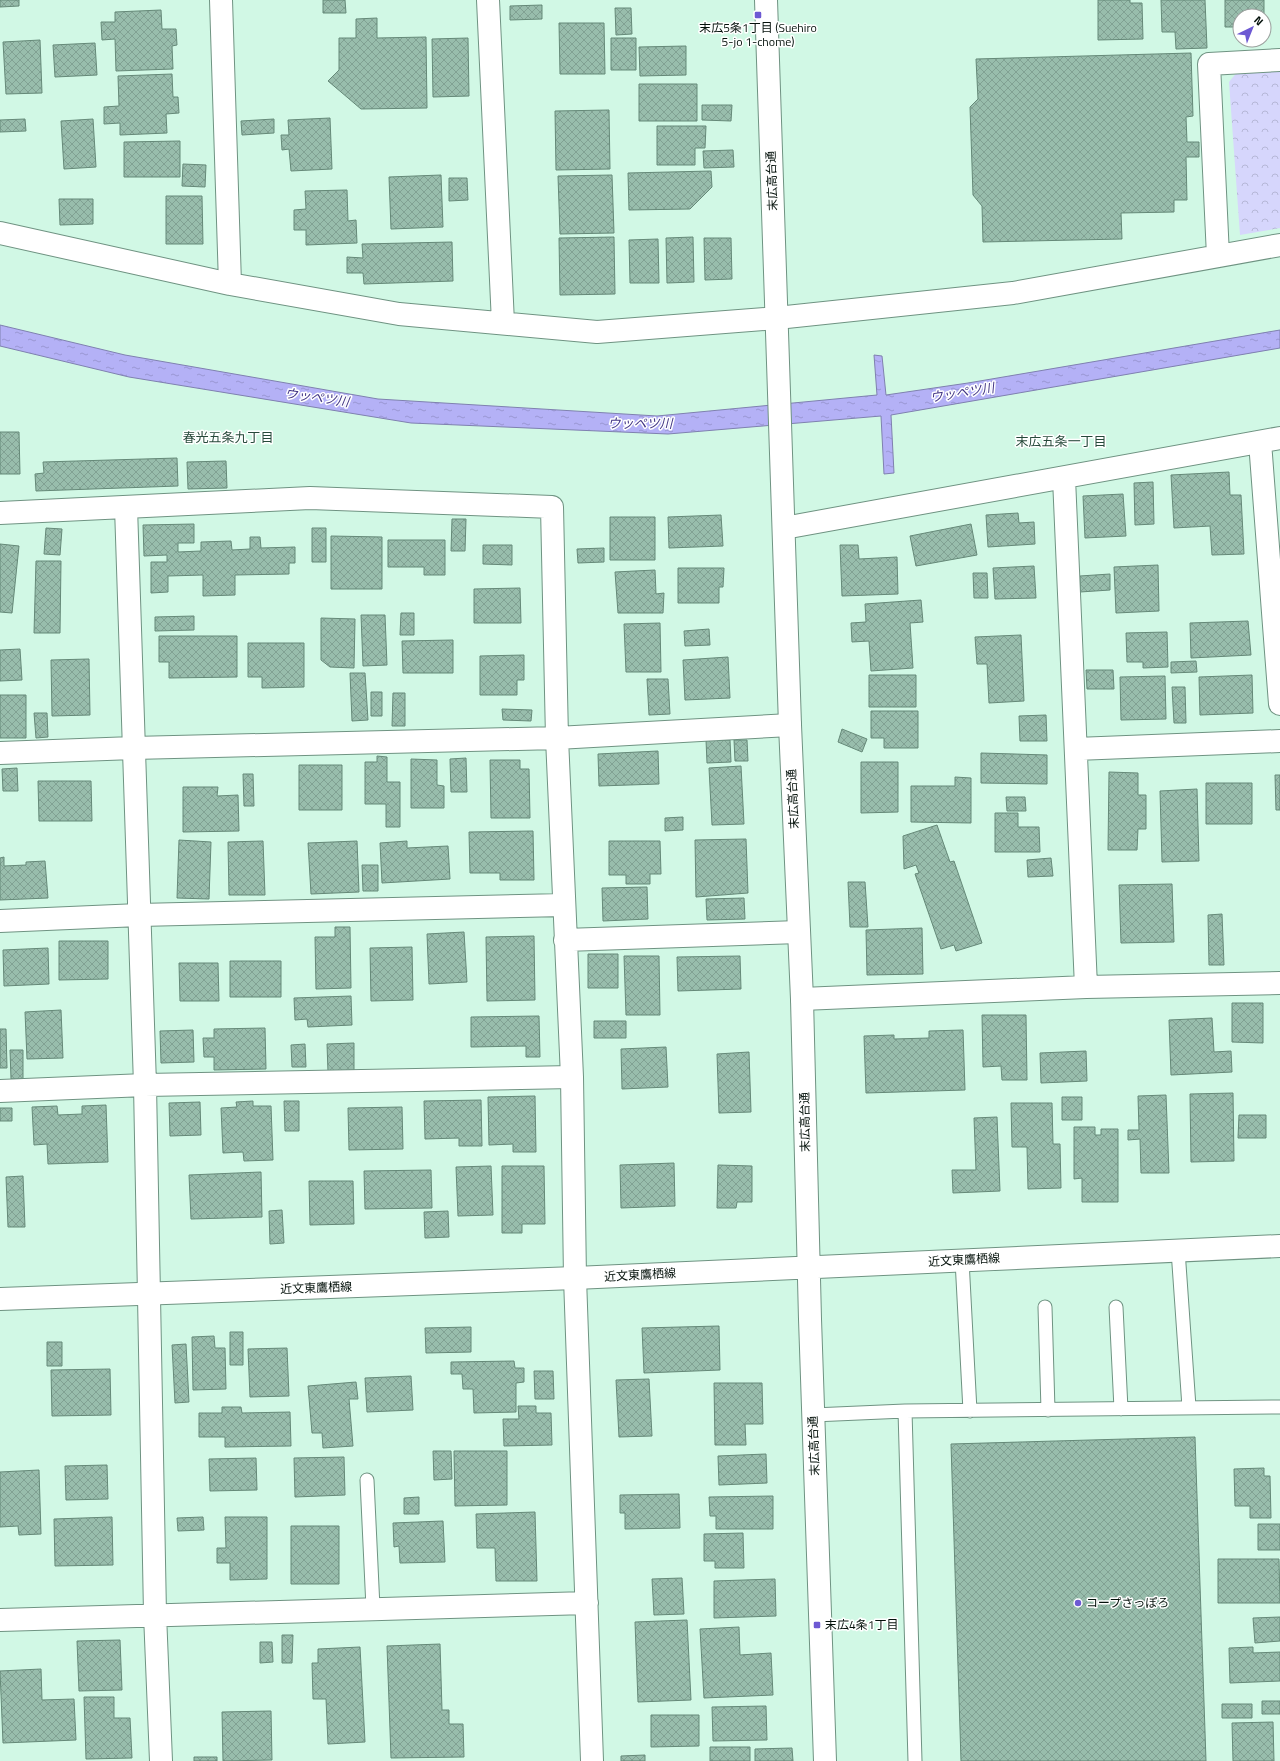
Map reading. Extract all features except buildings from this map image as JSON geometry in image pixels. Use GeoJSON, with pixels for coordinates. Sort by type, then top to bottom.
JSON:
{"type":"FeatureCollection","features":[{"type":"Feature","properties":{"kind":"street"},"geometry":{"type":"LineString","coordinates":[[221,0],[230,284]]}},
{"type":"Feature","properties":{"kind":"street"},"geometry":{"type":"LineString","coordinates":[[488,0],[504,323]]}},
{"type":"Feature","properties":{"kind":"street","name":"末広高台通"},"geometry":{"type":"LineString","coordinates":[[766,0],[790,725],[802,999],[808,1267],[825,1761]]}},
{"type":"Feature","properties":{"kind":"street"},"geometry":{"type":"LineString","coordinates":[[1218,256],[1209,64],[1280,60]]}},
{"type":"Feature","properties":{"kind":"street"},"geometry":{"type":"LineString","coordinates":[[0,233],[230,284],[399,314],[597,332],[777,318],[1013,293],[1280,245]]}},
{"type":"Feature","properties":{"kind":"street"},"geometry":{"type":"LineString","coordinates":[[784,528],[1270,440],[1280,704]]}},
{"type":"Feature","properties":{"kind":"street"},"geometry":{"type":"LineString","coordinates":[[1064,478],[1086,987]]}},
{"type":"Feature","properties":{"kind":"street"},"geometry":{"type":"LineString","coordinates":[[0,513],[310,498],[552,507],[557,738],[572,1077],[575,1278],[592,1761]]}},
{"type":"Feature","properties":{"kind":"street"},"geometry":{"type":"LineString","coordinates":[[126,507],[145,1085],[155,1614],[161,1761]]}},
{"type":"Feature","properties":{"kind":"street"},"geometry":{"type":"LineString","coordinates":[[0,753],[133,748],[557,738],[790,725]]}},
{"type":"Feature","properties":{"kind":"street"},"geometry":{"type":"LineString","coordinates":[[1076,749],[1280,741]]}},
{"type":"Feature","properties":{"kind":"street"},"geometry":{"type":"LineString","coordinates":[[0,921],[139,915],[564,905]]}},
{"type":"Feature","properties":{"kind":"street"},"geometry":{"type":"LineString","coordinates":[[565,940],[799,932]]}},
{"type":"Feature","properties":{"kind":"street"},"geometry":{"type":"LineString","coordinates":[[802,999],[1086,987],[1280,983]]}},
{"type":"Feature","properties":{"kind":"street"},"geometry":{"type":"LineString","coordinates":[[0,1091],[145,1085],[572,1077]]}},
{"type":"Feature","properties":{"kind":"street","name":"近文東鷹栖線"},"geometry":{"type":"LineString","coordinates":[[0,1298],[575,1278],[1280,1246]]}},
{"type":"Feature","properties":{"kind":"street"},"geometry":{"type":"LineString","coordinates":[[0,1620],[155,1614],[587,1602]]}},
{"type":"Feature","properties":{"kind":"lane"},"geometry":{"type":"LineString","coordinates":[[1178,1250],[1189,1407]]}},
{"type":"Feature","properties":{"kind":"lane"},"geometry":{"type":"LineString","coordinates":[[962,1260],[970,1411]]}},
{"type":"Feature","properties":{"kind":"lane"},"geometry":{"type":"LineString","coordinates":[[1045,1307],[1048,1410]]}},
{"type":"Feature","properties":{"kind":"lane"},"geometry":{"type":"LineString","coordinates":[[1116,1307],[1121,1409]]}},
{"type":"Feature","properties":{"kind":"lane"},"geometry":{"type":"LineString","coordinates":[[813,1415],[905,1411],[1280,1407]]}},
{"type":"Feature","properties":{"kind":"lane"},"geometry":{"type":"LineString","coordinates":[[905,1411],[915,1761]]}},
{"type":"Feature","properties":{"kind":"lane"},"geometry":{"type":"LineString","coordinates":[[367,1480],[373,1608]]}},
{"type":"Feature","properties":{"kind":"green space"},"geometry":{"type":"Polygon","coordinates":[[[1280,70],[1280,228],[1240,235],[1229,82],[1238,71],[1280,70]]]}},
{"type":"Feature","properties":{"kind":"water","name":"ウッペツ川"},"geometry":{"type":"Polygon","coordinates":[[[0,325],[125,355],[378,399],[657,416],[877,395],[874,355],[882,356],[886,395],[968,383],[1280,330],[1280,348],[891,415],[894,473],[884,474],[881,416],[668,434],[411,423],[129,377],[0,346],[0,325]]]}},
{"type":"Feature","properties":{"kind":"place","name":"末広5条1丁目 (Suehiro 5-jo 1-chome)"},"geometry":{"type":"Point","coordinates":[758,15]}},
{"type":"Feature","properties":{"kind":"place","name":"コープさっぽろ"},"geometry":{"type":"Point","coordinates":[1078,1603]}},
{"type":"Feature","properties":{"kind":"place","name":"末広4条1丁目"},"geometry":{"type":"Point","coordinates":[817,1625]}},
{"type":"Feature","properties":{"kind":"district","name":"春光五条九丁目"},"geometry":{"type":"Point","coordinates":[228,437]}},
{"type":"Feature","properties":{"kind":"district","name":"末広五条一丁目"},"geometry":{"type":"Point","coordinates":[1061,441]}}]}
